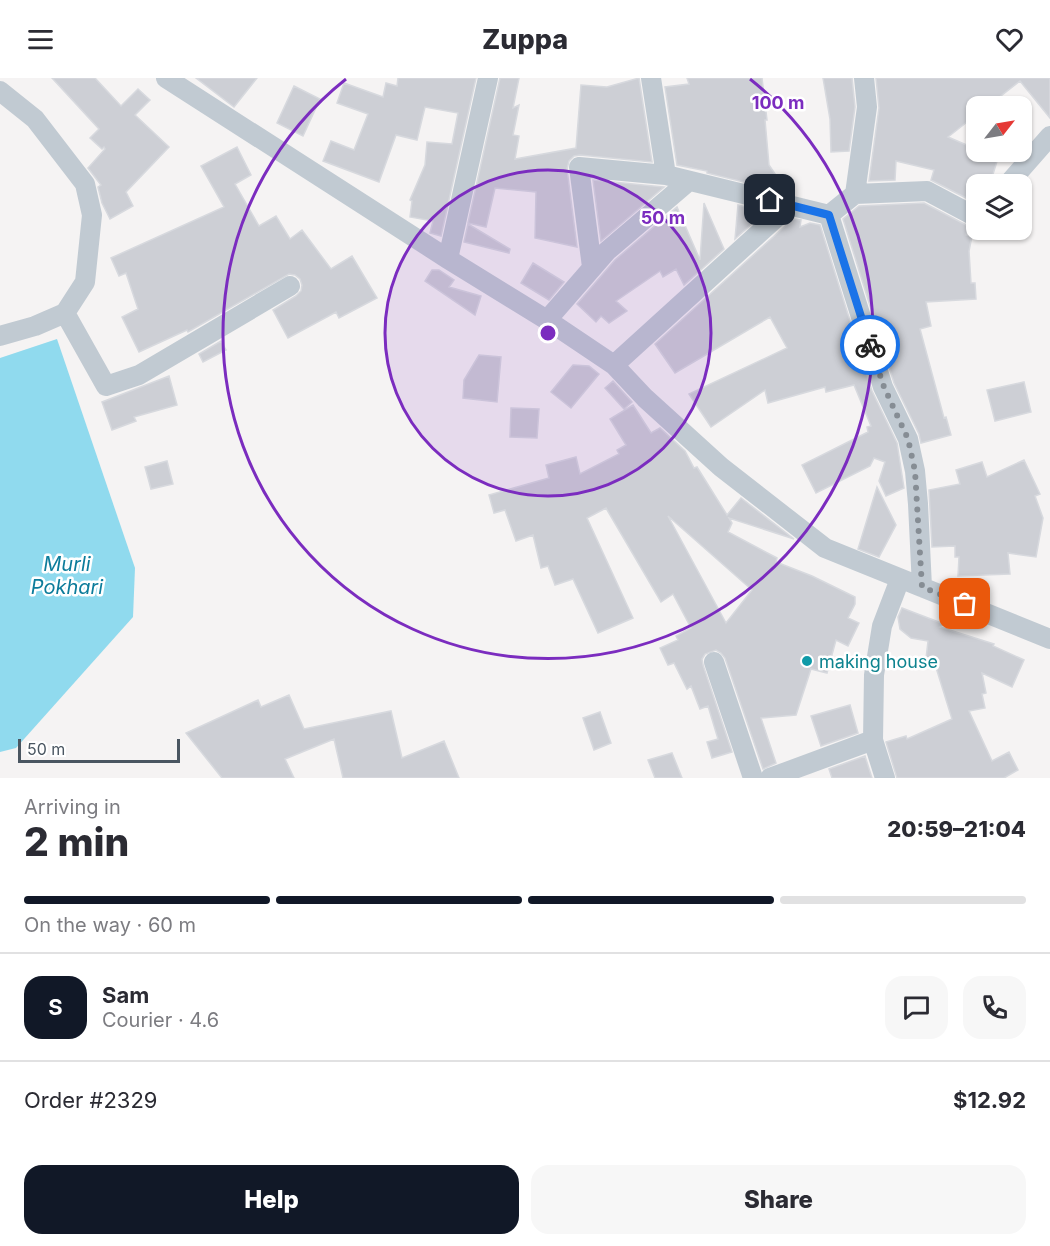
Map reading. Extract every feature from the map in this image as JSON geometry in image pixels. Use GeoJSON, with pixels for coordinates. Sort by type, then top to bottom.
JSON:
{"type":"FeatureCollection","features":[{"type":"Feature","properties":{"kind":"street"},"geometry":{"type":"LineString","coordinates":[[166,78],[614,365],[645,398],[721,467],[825,548],[1050,639]]}},
{"type":"Feature","properties":{"kind":"street"},"geometry":{"type":"LineString","coordinates":[[448,259],[488,78]]}},
{"type":"Feature","properties":{"kind":"street"},"geometry":{"type":"LineString","coordinates":[[651,78],[666,175]]}},
{"type":"Feature","properties":{"kind":"street"},"geometry":{"type":"LineString","coordinates":[[855,194],[867,107],[864,78]]}},
{"type":"Feature","properties":{"kind":"street"},"geometry":{"type":"LineString","coordinates":[[0,91],[35,119],[85,184],[93,215],[85,282],[65,313],[35,326],[0,336]]}},
{"type":"Feature","properties":{"kind":"street"},"geometry":{"type":"LineString","coordinates":[[1017,174],[1050,136]]}},
{"type":"Feature","properties":{"kind":"street"},"geometry":{"type":"LineString","coordinates":[[592,267],[579,167],[666,175],[829,215]]}},
{"type":"Feature","properties":{"kind":"street"},"geometry":{"type":"LineString","coordinates":[[547,320],[607,251],[689,181]]}},
{"type":"Feature","properties":{"kind":"street"},"geometry":{"type":"LineString","coordinates":[[829,215],[855,194],[927,191],[966,212]]}},
{"type":"Feature","properties":{"kind":"street"},"geometry":{"type":"LineString","coordinates":[[614,365],[790,205]]}},
{"type":"Feature","properties":{"kind":"street"},"geometry":{"type":"LineString","coordinates":[[829,215],[884,387],[908,439],[915,471],[922,587]]}},
{"type":"Feature","properties":{"kind":"street"},"geometry":{"type":"LineString","coordinates":[[65,313],[106,386],[139,375],[290,286]]}},
{"type":"Feature","properties":{"kind":"street"},"geometry":{"type":"LineString","coordinates":[[885,778],[873,740],[874,675],[882,626],[900,579]]}},
{"type":"Feature","properties":{"kind":"street"},"geometry":{"type":"LineString","coordinates":[[714,662],[753,778]]}},
{"type":"Feature","properties":{"kind":"street"},"geometry":{"type":"LineString","coordinates":[[770,778],[873,740]]}},
{"type":"Feature","properties":{"kind":"water","name":"Murli Pokhari"},"geometry":{"type":"Polygon","coordinates":[[[57,339],[135,568],[133,617],[16,748],[0,752],[0,358],[57,339]]]}},
{"type":"Feature","properties":{"kind":"building"},"geometry":{"type":"Polygon","coordinates":[[[52,78],[95,78],[121,106],[138,89],[150,100],[135,115],[169,147],[126,192],[133,206],[110,219],[102,203],[98,187],[101,185],[88,168],[105,149],[90,138],[99,129],[52,78]]]}},
{"type":"Feature","properties":{"kind":"building"},"geometry":{"type":"Polygon","coordinates":[[[196,78],[257,78],[234,107],[196,78]]]}},
{"type":"Feature","properties":{"kind":"building"},"geometry":{"type":"Polygon","coordinates":[[[398,78],[476,78],[441,236],[430,233],[433,221],[410,217],[412,201],[410,200],[425,165],[427,142],[452,144],[458,113],[425,107],[417,140],[396,135],[379,182],[323,161],[331,141],[354,150],[368,114],[337,103],[344,83],[383,97],[386,83],[397,86],[398,78]]]}},
{"type":"Feature","properties":{"kind":"building"},"geometry":{"type":"Polygon","coordinates":[[[500,78],[519,78],[513,108],[519,105],[513,135],[519,136],[515,159],[576,148],[581,85],[607,87],[639,78],[652,162],[580,155],[574,156],[569,161],[567,169],[577,247],[535,238],[536,192],[495,188],[486,227],[468,223],[500,78]]]}},
{"type":"Feature","properties":{"kind":"building"},"geometry":{"type":"Polygon","coordinates":[[[687,78],[762,78],[769,165],[788,193],[677,165],[665,87],[689,84],[687,78]]]}},
{"type":"Feature","properties":{"kind":"building"},"geometry":{"type":"Polygon","coordinates":[[[823,78],[852,78],[855,107],[849,151],[831,152],[830,119],[823,78]]]}},
{"type":"Feature","properties":{"kind":"building"},"geometry":{"type":"Polygon","coordinates":[[[876,78],[1050,78],[1050,118],[1020,81],[1001,96],[966,96],[966,123],[948,137],[966,145],[966,162],[997,162],[993,174],[966,174],[966,198],[931,180],[934,170],[896,161],[895,180],[869,181],[879,108],[876,78]]]}},
{"type":"Feature","properties":{"kind":"building"},"geometry":{"type":"Polygon","coordinates":[[[294,86],[320,99],[303,136],[277,123],[294,86]]]}},
{"type":"Feature","properties":{"kind":"building"},"geometry":{"type":"Polygon","coordinates":[[[237,147],[251,175],[235,184],[259,226],[276,216],[290,239],[302,230],[331,269],[352,256],[377,298],[339,318],[336,312],[288,338],[273,310],[301,291],[300,279],[289,274],[188,332],[187,330],[139,352],[122,317],[138,309],[126,273],[119,276],[111,258],[224,207],[201,166],[237,147]]]}},
{"type":"Feature","properties":{"kind":"building"},"geometry":{"type":"Polygon","coordinates":[[[593,180],[664,187],[601,241],[593,180]]]}},
{"type":"Feature","properties":{"kind":"building"},"geometry":{"type":"Polygon","coordinates":[[[704,203],[724,249],[684,285],[676,269],[663,277],[660,271],[616,301],[627,311],[609,323],[601,316],[596,322],[577,304],[615,260],[677,207],[700,260],[704,203]]]}},
{"type":"Feature","properties":{"kind":"building"},"geometry":{"type":"Polygon","coordinates":[[[924,203],[966,225],[966,240],[971,240],[969,251],[971,283],[975,283],[976,299],[926,302],[931,326],[920,329],[944,418],[946,417],[951,435],[921,443],[919,434],[894,383],[843,219],[859,206],[924,203]]]}},
{"type":"Feature","properties":{"kind":"building"},"geometry":{"type":"Polygon","coordinates":[[[738,205],[765,212],[735,239],[738,205]]]}},
{"type":"Feature","properties":{"kind":"building"},"geometry":{"type":"Polygon","coordinates":[[[793,219],[801,220],[800,227],[810,223],[820,225],[872,391],[897,443],[904,488],[886,496],[879,481],[885,462],[874,458],[870,466],[816,493],[802,465],[868,432],[867,427],[871,426],[854,385],[826,392],[825,387],[768,403],[765,390],[711,427],[689,394],[787,348],[770,317],[675,373],[655,344],[793,219]]]}},
{"type":"Feature","properties":{"kind":"building"},"geometry":{"type":"Polygon","coordinates":[[[468,224],[510,249],[509,253],[464,242],[468,224]]]}},
{"type":"Feature","properties":{"kind":"building"},"geometry":{"type":"Polygon","coordinates":[[[533,263],[564,282],[549,300],[521,283],[533,263]]]}},
{"type":"Feature","properties":{"kind":"building"},"geometry":{"type":"Polygon","coordinates":[[[432,270],[439,270],[454,280],[449,287],[481,296],[475,315],[425,281],[432,270]]]}},
{"type":"Feature","properties":{"kind":"building"},"geometry":{"type":"Polygon","coordinates":[[[221,341],[226,350],[203,362],[199,354],[221,341]]]}},
{"type":"Feature","properties":{"kind":"building"},"geometry":{"type":"Polygon","coordinates":[[[479,355],[501,357],[497,402],[463,398],[464,380],[479,355]]]}},
{"type":"Feature","properties":{"kind":"building"},"geometry":{"type":"Polygon","coordinates":[[[573,365],[589,366],[599,374],[571,408],[551,392],[573,365]]]}},
{"type":"Feature","properties":{"kind":"building"},"geometry":{"type":"Polygon","coordinates":[[[169,376],[177,405],[134,417],[136,421],[112,430],[102,402],[169,376]]]}},
{"type":"Feature","properties":{"kind":"building"},"geometry":{"type":"Polygon","coordinates":[[[613,381],[632,402],[624,409],[605,388],[613,381]]]}},
{"type":"Feature","properties":{"kind":"building"},"geometry":{"type":"Polygon","coordinates":[[[1024,382],[1031,412],[995,421],[987,390],[1024,382]]]}},
{"type":"Feature","properties":{"kind":"building"},"geometry":{"type":"Polygon","coordinates":[[[633,405],[651,433],[660,428],[685,451],[694,468],[697,467],[727,515],[741,498],[794,539],[729,518],[732,523],[728,532],[777,558],[776,562],[855,597],[855,604],[848,618],[859,623],[848,646],[836,640],[827,673],[811,669],[796,715],[761,718],[776,763],[763,769],[725,658],[716,650],[705,654],[702,659],[732,752],[712,758],[707,742],[718,739],[708,706],[700,709],[691,686],[687,689],[674,663],[668,665],[660,648],[678,640],[676,636],[691,628],[673,594],[661,602],[606,508],[587,518],[633,618],[598,633],[573,579],[555,585],[548,566],[541,568],[533,535],[516,541],[505,510],[494,513],[489,495],[549,478],[546,465],[576,457],[580,474],[619,454],[617,450],[626,445],[610,419],[633,405]],[[668,516],[726,623],[752,590],[668,516]]]}},
{"type":"Feature","properties":{"kind":"building"},"geometry":{"type":"Polygon","coordinates":[[[511,408],[539,409],[537,438],[510,437],[511,408]]]}},
{"type":"Feature","properties":{"kind":"building"},"geometry":{"type":"Polygon","coordinates":[[[1024,460],[1040,494],[1035,496],[1043,518],[1036,557],[1008,553],[1010,574],[958,576],[959,557],[955,557],[955,546],[932,547],[929,490],[960,484],[956,470],[982,462],[987,477],[1024,460]]]}},
{"type":"Feature","properties":{"kind":"building"},"geometry":{"type":"Polygon","coordinates":[[[167,461],[173,484],[151,489],[145,467],[167,461]]]}},
{"type":"Feature","properties":{"kind":"building"},"geometry":{"type":"Polygon","coordinates":[[[877,487],[896,525],[879,557],[858,549],[877,487]]]}},
{"type":"Feature","properties":{"kind":"building"},"geometry":{"type":"Polygon","coordinates":[[[902,608],[944,624],[940,627],[994,644],[993,646],[1024,660],[1012,687],[982,673],[986,693],[982,694],[985,708],[969,711],[992,761],[1009,752],[1018,770],[1004,778],[897,778],[886,742],[906,736],[907,739],[952,719],[934,661],[926,659],[928,641],[911,638],[900,629],[898,617],[902,608]]]}},
{"type":"Feature","properties":{"kind":"building"},"geometry":{"type":"Polygon","coordinates":[[[289,695],[304,729],[391,711],[402,758],[444,741],[459,778],[343,778],[334,739],[285,759],[294,778],[222,778],[186,733],[258,700],[261,707],[289,695]]]}},
{"type":"Feature","properties":{"kind":"building"},"geometry":{"type":"Polygon","coordinates":[[[850,705],[858,733],[821,746],[811,716],[850,705]]]}},
{"type":"Feature","properties":{"kind":"building"},"geometry":{"type":"Polygon","coordinates":[[[600,712],[611,743],[594,750],[583,718],[600,712]]]}},
{"type":"Feature","properties":{"kind":"building"},"geometry":{"type":"Polygon","coordinates":[[[672,753],[682,778],[655,778],[648,760],[672,753]]]}},
{"type":"Feature","properties":{"kind":"building"},"geometry":{"type":"Polygon","coordinates":[[[865,756],[872,778],[832,778],[829,769],[865,756]]]}},
{"type":"Feature","properties":{"kind":"way so far"},"geometry":{"type":"LineString","coordinates":[[870,345],[884,387],[908,439],[915,471],[922,587],[965,604]]}},
{"type":"Feature","properties":{"kind":"place","name":"making house"},"geometry":{"type":"Point","coordinates":[807,661]}},
{"type":"Feature","properties":{"kind":"route"},"geometry":{"type":"LineString","coordinates":[[770,200],[829,215],[870,345]]}}]}
